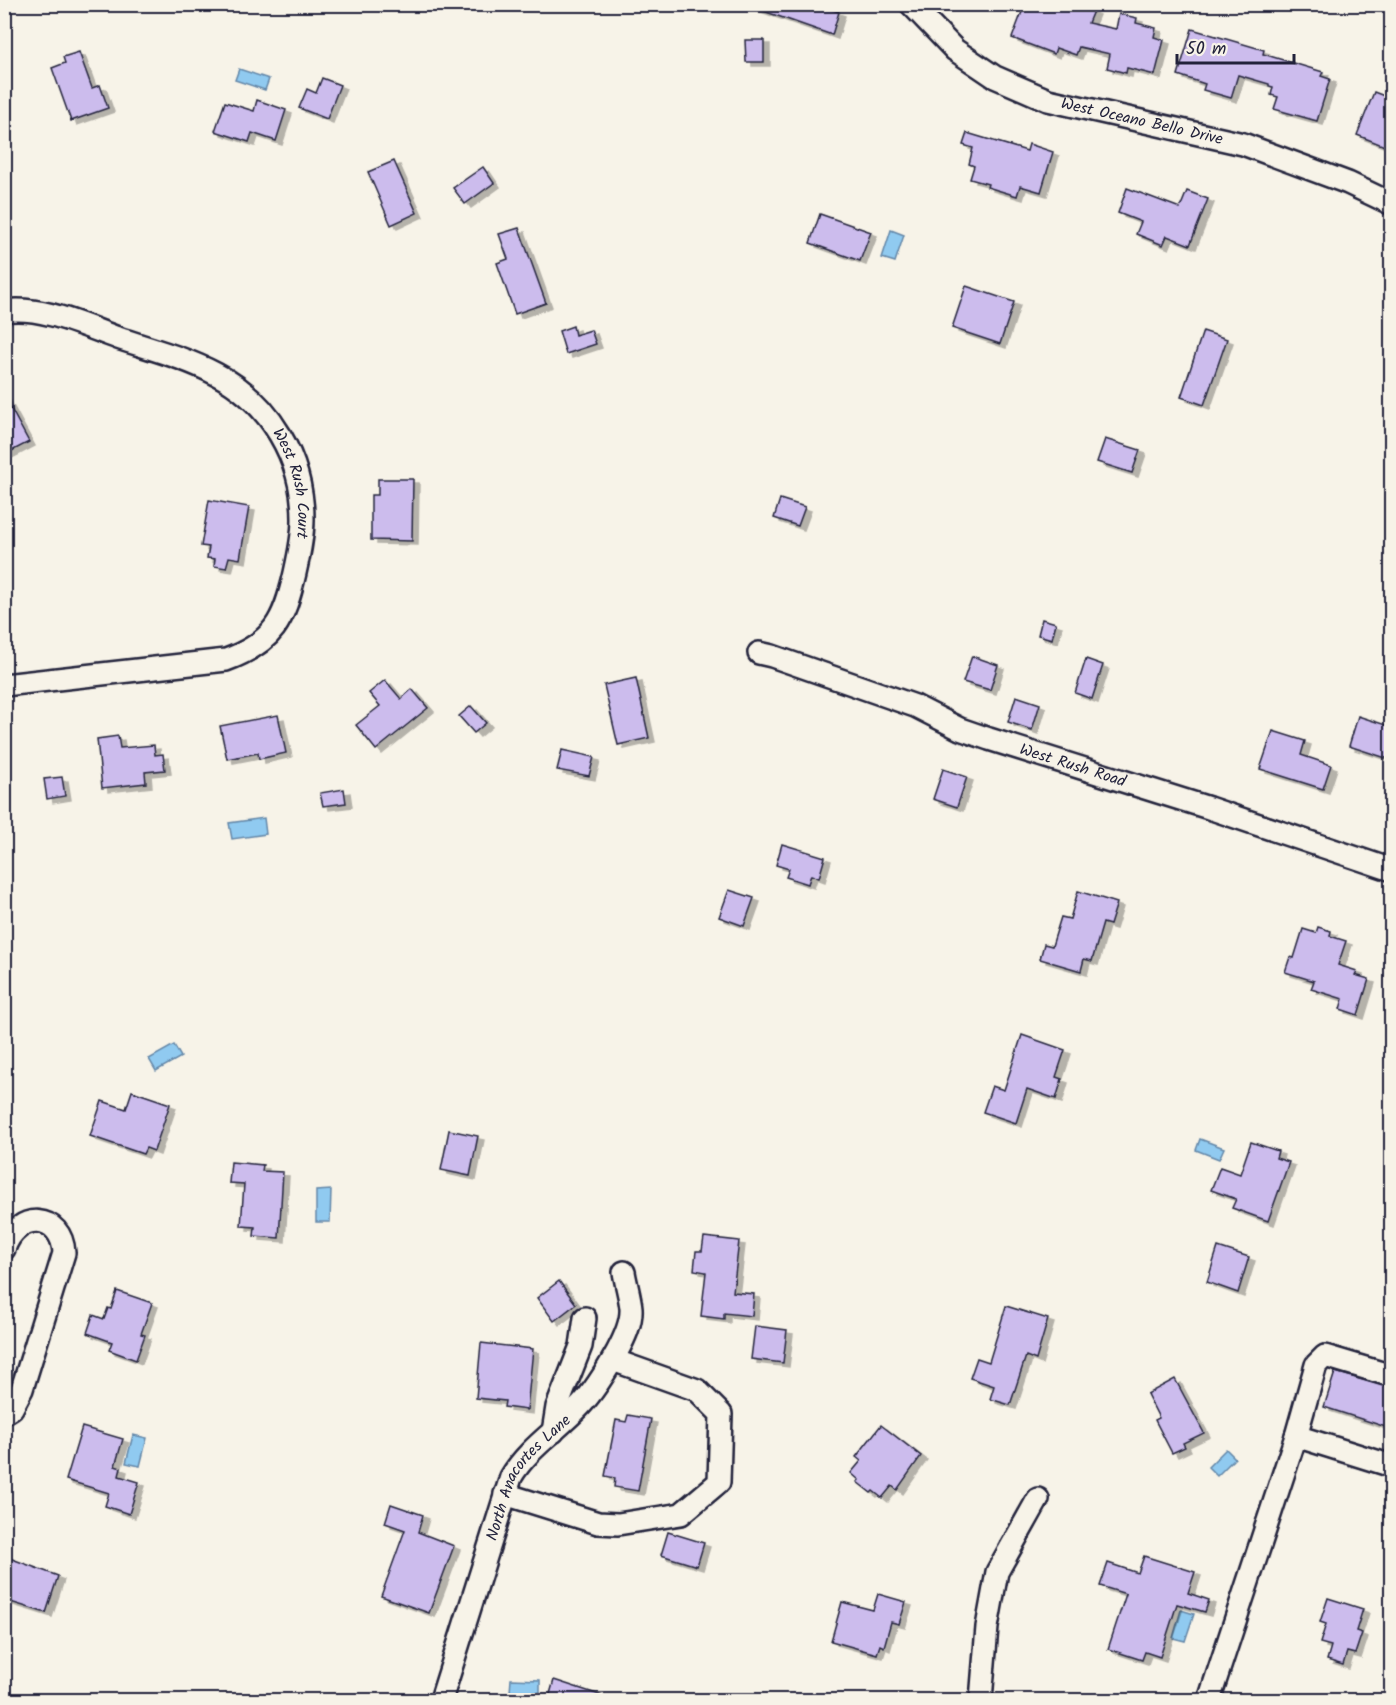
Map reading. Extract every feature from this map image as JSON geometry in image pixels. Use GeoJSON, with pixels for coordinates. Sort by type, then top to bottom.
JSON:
{"type":"FeatureCollection","features":[{"type":"Feature","properties":{"kind":"street","name":"West Oceano Bello Drive"},"geometry":{"type":"LineString","coordinates":[[911,6],[955,50],[995,76],[1048,100],[1243,144],[1348,183],[1392,204]]}},
{"type":"Feature","properties":{"kind":"street","name":"West Rush Court"},"geometry":{"type":"LineString","coordinates":[[4,311],[48,313],[198,366],[235,386],[268,417],[285,442],[302,493],[303,520],[300,549],[290,597],[275,629],[250,651],[226,660],[4,685]]}},
{"type":"Feature","properties":{"kind":"street","name":"West Rush Road"},"geometry":{"type":"LineString","coordinates":[[759,653],[915,706],[960,729],[989,739],[1209,808],[1392,870]]}},
{"type":"Feature","properties":{"kind":"street"},"geometry":{"type":"LineString","coordinates":[[4,1249],[14,1230],[32,1221],[41,1222],[54,1229],[63,1244],[64,1253],[22,1389],[12,1408],[4,1413]]}},
{"type":"Feature","properties":{"kind":"street","name":"North Anacortes Lane"},"geometry":{"type":"LineString","coordinates":[[441,1701],[511,1477],[520,1462],[581,1405],[613,1360],[622,1342],[632,1310],[624,1272]]}},
{"type":"Feature","properties":{"kind":"street"},"geometry":{"type":"LineString","coordinates":[[553,1432],[557,1407],[581,1346],[585,1318]]}},
{"type":"Feature","properties":{"kind":"street"},"geometry":{"type":"LineString","coordinates":[[1209,1701],[1296,1436],[1316,1365],[1324,1356],[1392,1376]]}},
{"type":"Feature","properties":{"kind":"street"},"geometry":{"type":"LineString","coordinates":[[505,1494],[598,1523],[618,1524],[681,1515],[720,1482],[721,1414],[697,1390],[613,1360]]}},
{"type":"Feature","properties":{"kind":"street"},"geometry":{"type":"LineString","coordinates":[[1296,1436],[1392,1466]]}},
{"type":"Feature","properties":{"kind":"street"},"geometry":{"type":"LineString","coordinates":[[981,1701],[987,1628],[998,1572],[1038,1499]]}},
{"type":"Feature","properties":{"kind":"water"},"geometry":{"type":"Polygon","coordinates":[[[239,69],[269,79],[265,90],[235,80],[239,69]]]}},
{"type":"Feature","properties":{"kind":"water"},"geometry":{"type":"Polygon","coordinates":[[[891,230],[904,235],[895,262],[882,258],[891,230]]]}},
{"type":"Feature","properties":{"kind":"water"},"geometry":{"type":"Polygon","coordinates":[[[264,818],[266,834],[232,839],[229,823],[264,818]]]}},
{"type":"Feature","properties":{"kind":"water"},"geometry":{"type":"Polygon","coordinates":[[[174,1045],[181,1057],[156,1071],[149,1059],[174,1045]]]}},
{"type":"Feature","properties":{"kind":"water"},"geometry":{"type":"Polygon","coordinates":[[[1200,1139],[1224,1148],[1219,1159],[1196,1150],[1200,1139]]]}},
{"type":"Feature","properties":{"kind":"water"},"geometry":{"type":"Polygon","coordinates":[[[331,1190],[330,1222],[316,1222],[316,1191],[331,1190]]]}},
{"type":"Feature","properties":{"kind":"water"},"geometry":{"type":"Polygon","coordinates":[[[133,1435],[147,1438],[140,1466],[126,1463],[133,1435]]]}},
{"type":"Feature","properties":{"kind":"water"},"geometry":{"type":"Polygon","coordinates":[[[1226,1449],[1235,1458],[1217,1476],[1208,1467],[1226,1449]]]}},
{"type":"Feature","properties":{"kind":"water"},"geometry":{"type":"Polygon","coordinates":[[[1181,1610],[1194,1614],[1185,1641],[1173,1638],[1181,1610]]]}},
{"type":"Feature","properties":{"kind":"water"},"geometry":{"type":"Polygon","coordinates":[[[511,1679],[540,1680],[540,1693],[510,1692],[511,1679]]]}},
{"type":"Feature","properties":{"kind":"building"},"geometry":{"type":"Polygon","coordinates":[[[753,4],[815,4],[839,12],[832,35],[752,7],[753,4]]]}},
{"type":"Feature","properties":{"kind":"building"},"geometry":{"type":"Polygon","coordinates":[[[1025,4],[1076,4],[1093,11],[1088,23],[1116,29],[1119,14],[1137,18],[1136,23],[1156,28],[1154,37],[1164,40],[1155,75],[1127,68],[1126,73],[1107,68],[1110,54],[1079,47],[1076,55],[1056,48],[1054,54],[1012,38],[1025,4]]]}},
{"type":"Feature","properties":{"kind":"building"},"geometry":{"type":"Polygon","coordinates":[[[1192,29],[1264,50],[1263,54],[1323,72],[1321,76],[1330,79],[1317,121],[1274,109],[1278,97],[1271,95],[1273,87],[1269,84],[1238,75],[1231,98],[1203,90],[1205,84],[1178,75],[1192,29]]]}},
{"type":"Feature","properties":{"kind":"building"},"geometry":{"type":"Polygon","coordinates":[[[745,40],[764,40],[764,62],[746,62],[745,40]]]}},
{"type":"Feature","properties":{"kind":"building"},"geometry":{"type":"Polygon","coordinates":[[[79,52],[92,88],[100,85],[108,108],[71,121],[52,68],[65,63],[63,57],[79,52]]]}},
{"type":"Feature","properties":{"kind":"building"},"geometry":{"type":"Polygon","coordinates":[[[322,78],[340,85],[327,119],[299,108],[307,89],[316,93],[322,78]]]}},
{"type":"Feature","properties":{"kind":"building"},"geometry":{"type":"Polygon","coordinates":[[[1374,92],[1392,99],[1392,149],[1357,135],[1374,92]]]}},
{"type":"Feature","properties":{"kind":"building"},"geometry":{"type":"Polygon","coordinates":[[[257,100],[286,110],[276,141],[252,133],[249,142],[215,131],[225,102],[254,111],[257,100]]]}},
{"type":"Feature","properties":{"kind":"building"},"geometry":{"type":"Polygon","coordinates":[[[967,133],[1027,151],[1029,144],[1053,152],[1041,192],[1020,186],[1017,196],[970,179],[974,166],[969,164],[973,148],[963,145],[967,133]]]}},
{"type":"Feature","properties":{"kind":"building"},"geometry":{"type":"Polygon","coordinates":[[[394,161],[417,213],[391,225],[368,172],[394,161]]]}},
{"type":"Feature","properties":{"kind":"building"},"geometry":{"type":"Polygon","coordinates":[[[483,167],[494,183],[465,204],[453,188],[483,167]]]}},
{"type":"Feature","properties":{"kind":"building"},"geometry":{"type":"Polygon","coordinates":[[[1127,188],[1180,208],[1187,191],[1208,199],[1190,245],[1167,236],[1163,245],[1136,234],[1141,222],[1118,213],[1127,188]]]}},
{"type":"Feature","properties":{"kind":"building"},"geometry":{"type":"Polygon","coordinates":[[[820,214],[871,232],[860,261],[810,243],[820,214]]]}},
{"type":"Feature","properties":{"kind":"building"},"geometry":{"type":"Polygon","coordinates":[[[519,228],[546,303],[515,314],[497,263],[508,259],[499,234],[519,228]]]}},
{"type":"Feature","properties":{"kind":"building"},"geometry":{"type":"Polygon","coordinates":[[[966,286],[1014,302],[1000,344],[952,328],[966,286]]]}},
{"type":"Feature","properties":{"kind":"building"},"geometry":{"type":"Polygon","coordinates":[[[573,326],[575,335],[591,330],[596,344],[566,354],[559,331],[573,326]]]}},
{"type":"Feature","properties":{"kind":"building"},"geometry":{"type":"Polygon","coordinates":[[[1203,331],[1227,339],[1204,405],[1181,397],[1203,331]]]}},
{"type":"Feature","properties":{"kind":"building"},"geometry":{"type":"Polygon","coordinates":[[[4,396],[29,442],[4,455],[4,396]]]}},
{"type":"Feature","properties":{"kind":"building"},"geometry":{"type":"Polygon","coordinates":[[[1105,439],[1140,450],[1132,473],[1097,462],[1105,439]]]}},
{"type":"Feature","properties":{"kind":"building"},"geometry":{"type":"Polygon","coordinates":[[[378,479],[413,479],[412,541],[371,540],[371,495],[378,495],[378,479]]]}},
{"type":"Feature","properties":{"kind":"building"},"geometry":{"type":"Polygon","coordinates":[[[780,499],[805,507],[798,526],[774,518],[780,499]]]}},
{"type":"Feature","properties":{"kind":"building"},"geometry":{"type":"Polygon","coordinates":[[[209,500],[249,507],[240,559],[229,557],[226,568],[214,566],[215,559],[207,558],[209,547],[201,546],[209,500]]]}},
{"type":"Feature","properties":{"kind":"building"},"geometry":{"type":"Polygon","coordinates":[[[1042,619],[1056,623],[1052,639],[1038,635],[1042,619]]]}},
{"type":"Feature","properties":{"kind":"building"},"geometry":{"type":"Polygon","coordinates":[[[972,656],[998,665],[990,690],[963,682],[972,656]]]}},
{"type":"Feature","properties":{"kind":"building"},"geometry":{"type":"Polygon","coordinates":[[[1086,659],[1103,665],[1092,699],[1075,693],[1086,659]]]}},
{"type":"Feature","properties":{"kind":"building"},"geometry":{"type":"Polygon","coordinates":[[[636,678],[649,738],[618,745],[604,685],[636,678]]]}},
{"type":"Feature","properties":{"kind":"building"},"geometry":{"type":"Polygon","coordinates":[[[385,680],[401,699],[412,689],[428,708],[376,750],[356,725],[380,706],[369,693],[385,680]]]}},
{"type":"Feature","properties":{"kind":"building"},"geometry":{"type":"Polygon","coordinates":[[[1016,696],[1040,704],[1032,730],[1008,722],[1016,696]]]}},
{"type":"Feature","properties":{"kind":"building"},"geometry":{"type":"Polygon","coordinates":[[[471,706],[486,723],[474,733],[459,716],[471,706]]]}},
{"type":"Feature","properties":{"kind":"building"},"geometry":{"type":"Polygon","coordinates":[[[278,715],[286,753],[259,759],[258,753],[227,759],[220,726],[278,715]]]}},
{"type":"Feature","properties":{"kind":"building"},"geometry":{"type":"Polygon","coordinates":[[[1358,716],[1392,727],[1392,760],[1349,746],[1358,716]]]}},
{"type":"Feature","properties":{"kind":"building"},"geometry":{"type":"Polygon","coordinates":[[[1273,731],[1305,741],[1301,755],[1331,765],[1323,789],[1260,769],[1273,731]]]}},
{"type":"Feature","properties":{"kind":"building"},"geometry":{"type":"Polygon","coordinates":[[[118,736],[120,748],[154,745],[155,755],[163,754],[165,770],[145,772],[146,783],[102,788],[97,739],[118,736]]]}},
{"type":"Feature","properties":{"kind":"building"},"geometry":{"type":"Polygon","coordinates":[[[562,750],[594,757],[589,776],[557,770],[562,750]]]}},
{"type":"Feature","properties":{"kind":"building"},"geometry":{"type":"Polygon","coordinates":[[[943,769],[967,777],[957,807],[933,799],[943,769]]]}},
{"type":"Feature","properties":{"kind":"building"},"geometry":{"type":"Polygon","coordinates":[[[62,777],[65,796],[47,799],[44,779],[62,777]]]}},
{"type":"Feature","properties":{"kind":"building"},"geometry":{"type":"Polygon","coordinates":[[[344,789],[346,803],[323,806],[320,793],[344,789]]]}},
{"type":"Feature","properties":{"kind":"building"},"geometry":{"type":"Polygon","coordinates":[[[782,844],[825,857],[819,878],[811,875],[808,884],[786,877],[789,869],[776,865],[782,844]]]}},
{"type":"Feature","properties":{"kind":"building"},"geometry":{"type":"Polygon","coordinates":[[[729,890],[754,898],[744,926],[719,917],[729,890]]]}},
{"type":"Feature","properties":{"kind":"building"},"geometry":{"type":"Polygon","coordinates":[[[1078,891],[1117,903],[1110,925],[1103,923],[1092,961],[1084,959],[1081,971],[1040,959],[1044,944],[1052,946],[1061,917],[1070,919],[1078,891]]]}},
{"type":"Feature","properties":{"kind":"building"},"geometry":{"type":"Polygon","coordinates":[[[1318,927],[1331,931],[1330,936],[1346,941],[1338,965],[1357,971],[1355,975],[1369,979],[1358,1015],[1340,1009],[1343,999],[1311,989],[1314,981],[1285,972],[1290,957],[1294,958],[1303,929],[1316,933],[1318,927]]]}},
{"type":"Feature","properties":{"kind":"building"},"geometry":{"type":"Polygon","coordinates":[[[1022,1035],[1065,1050],[1056,1077],[1062,1079],[1056,1099],[1027,1089],[1016,1123],[983,1112],[992,1086],[1004,1090],[1022,1035]]]}},
{"type":"Feature","properties":{"kind":"building"},"geometry":{"type":"Polygon","coordinates":[[[132,1091],[170,1104],[154,1151],[146,1148],[143,1154],[90,1136],[102,1101],[126,1109],[132,1091]]]}},
{"type":"Feature","properties":{"kind":"building"},"geometry":{"type":"Polygon","coordinates":[[[449,1130],[478,1136],[470,1176],[441,1170],[449,1130]]]}},
{"type":"Feature","properties":{"kind":"building"},"geometry":{"type":"Polygon","coordinates":[[[1251,1142],[1278,1151],[1276,1158],[1289,1162],[1268,1221],[1232,1208],[1236,1199],[1211,1190],[1220,1167],[1240,1174],[1251,1142]]]}},
{"type":"Feature","properties":{"kind":"building"},"geometry":{"type":"Polygon","coordinates":[[[231,1162],[263,1165],[262,1171],[283,1172],[279,1238],[254,1236],[255,1227],[241,1226],[244,1184],[229,1183],[231,1162]]]}},
{"type":"Feature","properties":{"kind":"building"},"geometry":{"type":"Polygon","coordinates":[[[704,1237],[739,1241],[733,1292],[754,1294],[752,1316],[724,1313],[724,1319],[701,1316],[706,1272],[694,1270],[696,1251],[702,1251],[704,1237]]]}},
{"type":"Feature","properties":{"kind":"building"},"geometry":{"type":"Polygon","coordinates":[[[1218,1247],[1249,1257],[1238,1293],[1207,1282],[1218,1247]]]}},
{"type":"Feature","properties":{"kind":"building"},"geometry":{"type":"Polygon","coordinates":[[[559,1281],[576,1304],[554,1321],[537,1298],[559,1281]]]}},
{"type":"Feature","properties":{"kind":"building"},"geometry":{"type":"Polygon","coordinates":[[[117,1291],[152,1303],[141,1334],[145,1335],[136,1360],[109,1350],[112,1342],[87,1333],[93,1315],[104,1319],[108,1308],[111,1309],[117,1291]]]}},
{"type":"Feature","properties":{"kind":"building"},"geometry":{"type":"Polygon","coordinates":[[[1006,1306],[1048,1319],[1036,1360],[1026,1356],[1010,1405],[990,1399],[994,1386],[970,1378],[977,1358],[989,1362],[1006,1306]]]}},
{"type":"Feature","properties":{"kind":"building"},"geometry":{"type":"Polygon","coordinates":[[[755,1326],[787,1330],[783,1363],[751,1359],[755,1326]]]}},
{"type":"Feature","properties":{"kind":"building"},"geometry":{"type":"Polygon","coordinates":[[[481,1343],[533,1349],[527,1410],[504,1407],[505,1401],[476,1398],[481,1343]]]}},
{"type":"Feature","properties":{"kind":"building"},"geometry":{"type":"Polygon","coordinates":[[[1335,1372],[1392,1388],[1392,1429],[1324,1407],[1335,1372]]]}},
{"type":"Feature","properties":{"kind":"building"},"geometry":{"type":"Polygon","coordinates":[[[1175,1379],[1204,1433],[1183,1443],[1185,1447],[1172,1453],[1155,1420],[1159,1418],[1147,1394],[1175,1379]]]}},
{"type":"Feature","properties":{"kind":"building"},"geometry":{"type":"Polygon","coordinates":[[[628,1415],[651,1419],[638,1491],[614,1487],[615,1478],[605,1476],[616,1420],[626,1422],[628,1415]]]}},
{"type":"Feature","properties":{"kind":"building"},"geometry":{"type":"Polygon","coordinates":[[[881,1425],[921,1456],[897,1490],[892,1486],[882,1498],[857,1482],[859,1480],[851,1473],[861,1461],[856,1457],[881,1425]]]}},
{"type":"Feature","properties":{"kind":"building"},"geometry":{"type":"Polygon","coordinates":[[[82,1427],[123,1439],[115,1466],[121,1468],[119,1476],[139,1482],[129,1514],[105,1506],[109,1493],[66,1480],[82,1427]]]}},
{"type":"Feature","properties":{"kind":"building"},"geometry":{"type":"Polygon","coordinates":[[[391,1504],[423,1515],[418,1532],[454,1546],[429,1613],[381,1596],[405,1530],[385,1523],[391,1504]]]}},
{"type":"Feature","properties":{"kind":"building"},"geometry":{"type":"Polygon","coordinates":[[[668,1532],[704,1543],[697,1566],[661,1555],[668,1532]]]}},
{"type":"Feature","properties":{"kind":"building"},"geometry":{"type":"Polygon","coordinates":[[[4,1556],[58,1576],[46,1613],[4,1600],[4,1556]]]}},
{"type":"Feature","properties":{"kind":"building"},"geometry":{"type":"Polygon","coordinates":[[[1144,1556],[1195,1572],[1188,1593],[1209,1600],[1205,1612],[1177,1604],[1160,1657],[1145,1652],[1142,1660],[1108,1649],[1126,1594],[1100,1586],[1108,1563],[1138,1573],[1144,1556]]]}},
{"type":"Feature","properties":{"kind":"building"},"geometry":{"type":"Polygon","coordinates":[[[878,1594],[906,1602],[899,1624],[891,1622],[884,1647],[880,1645],[877,1654],[831,1641],[842,1602],[873,1610],[878,1594]]]}},
{"type":"Feature","properties":{"kind":"building"},"geometry":{"type":"Polygon","coordinates":[[[1328,1598],[1363,1609],[1356,1631],[1362,1633],[1355,1654],[1347,1652],[1343,1665],[1327,1660],[1331,1646],[1320,1643],[1326,1624],[1320,1622],[1328,1598]]]}},
{"type":"Feature","properties":{"kind":"building"},"geometry":{"type":"Polygon","coordinates":[[[554,1680],[609,1698],[608,1701],[548,1701],[554,1680]]]}}]}
